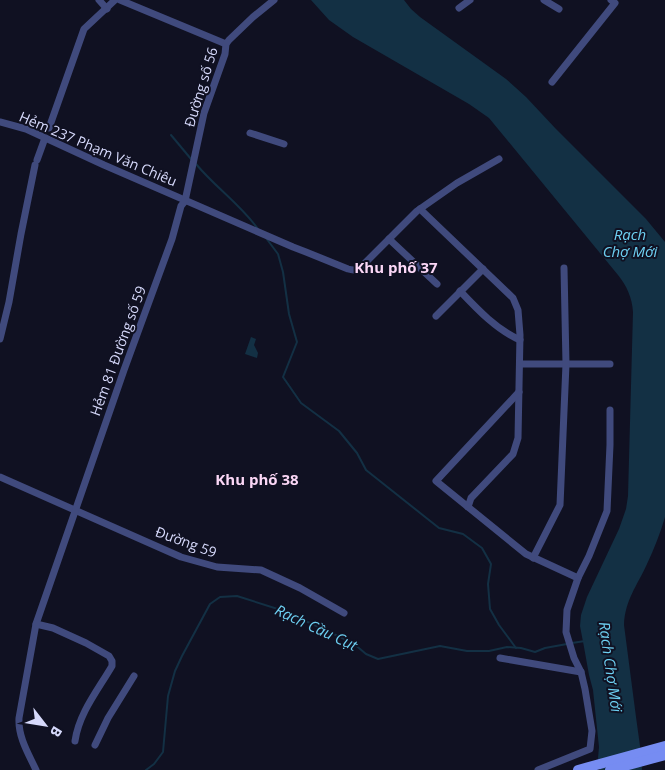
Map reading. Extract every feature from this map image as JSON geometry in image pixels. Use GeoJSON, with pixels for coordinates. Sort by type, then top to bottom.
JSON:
{"type":"FeatureCollection","features":[{"type":"Feature","properties":{"kind":"main road"},"geometry":{"type":"LineString","coordinates":[[582,769],[663,751]]}},
{"type":"Feature","properties":{"kind":"main road"},"geometry":{"type":"LineString","coordinates":[[610,770],[663,751]]}},
{"type":"Feature","properties":{"kind":"street"},"geometry":{"type":"LineString","coordinates":[[100,0],[107,9]]}},
{"type":"Feature","properties":{"kind":"street"},"geometry":{"type":"LineString","coordinates":[[49,128],[84,29],[115,0]]}},
{"type":"Feature","properties":{"kind":"street"},"geometry":{"type":"LineString","coordinates":[[120,0],[226,44]]}},
{"type":"Feature","properties":{"kind":"street","name":"Đường số 56"},"geometry":{"type":"LineString","coordinates":[[185,201],[204,112],[225,54],[226,44],[274,0]]}},
{"type":"Feature","properties":{"kind":"street"},"geometry":{"type":"LineString","coordinates":[[459,8],[470,0]]}},
{"type":"Feature","properties":{"kind":"street"},"geometry":{"type":"LineString","coordinates":[[544,0],[559,9]]}},
{"type":"Feature","properties":{"kind":"street"},"geometry":{"type":"LineString","coordinates":[[552,82],[615,4],[611,0]]}},
{"type":"Feature","properties":{"kind":"street","name":"Hẻm 237 Phạm Văn Chiêu"},"geometry":{"type":"LineString","coordinates":[[0,122],[26,129],[104,166],[348,270],[360,268],[420,209],[457,183],[499,159]]}},
{"type":"Feature","properties":{"kind":"street"},"geometry":{"type":"LineString","coordinates":[[250,133],[284,144]]}},
{"type":"Feature","properties":{"kind":"street"},"geometry":{"type":"LineString","coordinates":[[0,339],[36,163],[45,138]]}},
{"type":"Feature","properties":{"kind":"street","name":"Hẻm 81 Đường số 59"},"geometry":{"type":"LineString","coordinates":[[35,768],[20,732],[19,718],[40,608],[172,239],[180,206],[185,201]]}},
{"type":"Feature","properties":{"kind":"street"},"geometry":{"type":"LineString","coordinates":[[420,209],[512,298],[518,310],[520,340],[518,438],[513,454],[471,498],[468,507]]}},
{"type":"Feature","properties":{"kind":"street"},"geometry":{"type":"LineString","coordinates":[[389,239],[437,284]]}},
{"type":"Feature","properties":{"kind":"street"},"geometry":{"type":"LineString","coordinates":[[533,558],[560,505],[566,364],[564,268]]}},
{"type":"Feature","properties":{"kind":"street"},"geometry":{"type":"LineString","coordinates":[[436,316],[483,269]]}},
{"type":"Feature","properties":{"kind":"street"},"geometry":{"type":"LineString","coordinates":[[460,291],[496,326],[520,340]]}},
{"type":"Feature","properties":{"kind":"street"},"geometry":{"type":"LineString","coordinates":[[520,364],[610,364]]}},
{"type":"Feature","properties":{"kind":"street"},"geometry":{"type":"LineString","coordinates":[[519,392],[436,481],[526,554],[578,578]]}},
{"type":"Feature","properties":{"kind":"street"},"geometry":{"type":"LineString","coordinates":[[538,770],[590,748],[592,732],[585,690],[581,672],[574,658],[566,632],[568,610],[578,578],[607,511],[610,410]]}},
{"type":"Feature","properties":{"kind":"street","name":"Đường 59"},"geometry":{"type":"LineString","coordinates":[[0,477],[181,557],[217,567],[261,570],[300,588],[344,613]]}},
{"type":"Feature","properties":{"kind":"street"},"geometry":{"type":"LineString","coordinates":[[36,624],[53,628],[86,643],[109,656],[112,661],[112,666],[82,717],[75,741]]}},
{"type":"Feature","properties":{"kind":"street"},"geometry":{"type":"LineString","coordinates":[[500,658],[581,672]]}},
{"type":"Feature","properties":{"kind":"street"},"geometry":{"type":"LineString","coordinates":[[95,745],[108,718],[134,676]]}},
{"type":"Feature","properties":{"kind":"water","name":"Rạch Chợ Mới"},"geometry":{"type":"Polygon","coordinates":[[[311,0],[404,0],[420,17],[506,79],[526,97],[646,219],[665,242],[665,517],[652,553],[629,601],[624,625],[642,770],[600,770],[593,690],[580,626],[581,615],[587,597],[619,529],[628,496],[633,312],[629,292],[618,275],[489,118],[469,104],[353,37],[329,20],[311,0]]]}},
{"type":"Feature","properties":{"kind":"water"},"geometry":{"type":"Polygon","coordinates":[[[251,337],[256,339],[254,345],[258,353],[257,358],[245,354],[251,337]]]}},
{"type":"Feature","properties":{"kind":"waterway"},"geometry":{"type":"LineString","coordinates":[[171,135],[191,159]]}},
{"type":"Feature","properties":{"kind":"waterway"},"geometry":{"type":"LineString","coordinates":[[196,164],[258,229]]}},
{"type":"Feature","properties":{"kind":"waterway"},"geometry":{"type":"LineString","coordinates":[[266,238],[278,254],[283,272],[289,314],[297,342],[283,377],[301,403],[339,431],[357,453],[366,470],[439,528],[463,534],[482,548],[491,564],[488,584],[490,609],[516,648]]}},
{"type":"Feature","properties":{"kind":"waterway","name":"Rạch Cầu Cụt"},"geometry":{"type":"LineString","coordinates":[[146,770],[154,764],[163,752],[168,696],[175,671],[210,604],[220,597],[237,596],[284,611],[353,643],[366,654],[378,659],[440,646],[467,651],[489,651],[507,647],[535,652],[567,644]]}},
{"type":"Feature","properties":{"kind":"waterway","name":"Rạch Cầu Cụt"},"geometry":{"type":"LineString","coordinates":[[572,643],[585,641]]}},
{"type":"Feature","properties":{"kind":"district","name":"Khu phố 37"},"geometry":{"type":"Point","coordinates":[396,268]}},
{"type":"Feature","properties":{"kind":"district","name":"Khu phố 38"},"geometry":{"type":"Point","coordinates":[257,480]}}]}
